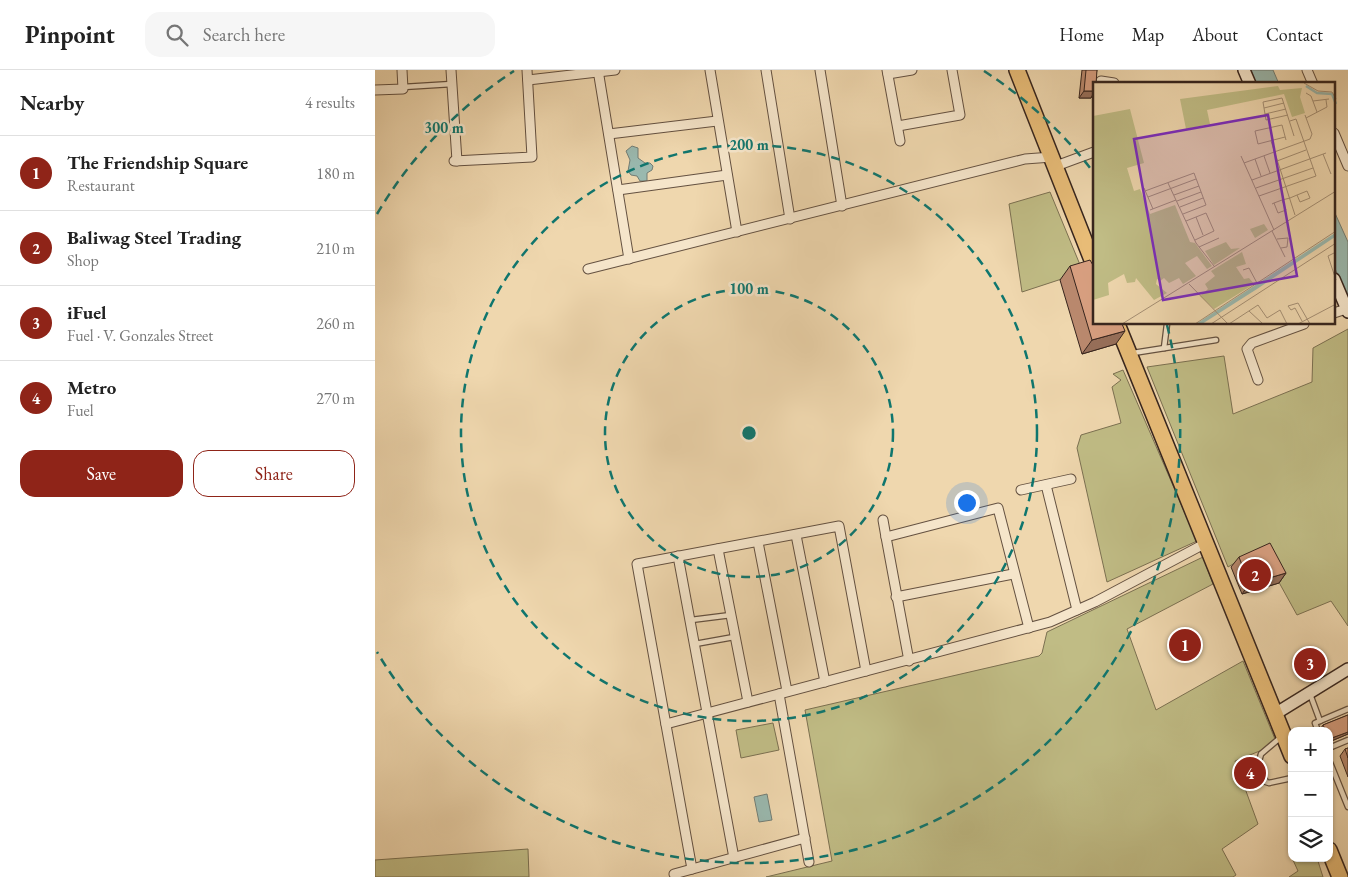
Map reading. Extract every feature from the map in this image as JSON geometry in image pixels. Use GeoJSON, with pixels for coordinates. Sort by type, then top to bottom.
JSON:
{"type":"FeatureCollection","features":[{"type":"Feature","properties":{"kind":"highway"},"geometry":{"type":"LineString","coordinates":[[1017,70],[1093,262]]}},
{"type":"Feature","properties":{"kind":"highway"},"geometry":{"type":"LineString","coordinates":[[1117,325],[1288,747]]}},
{"type":"Feature","properties":{"kind":"highway"},"geometry":{"type":"LineString","coordinates":[[1333,860],[1340,877]]}},
{"type":"Feature","properties":{"kind":"street"},"geometry":{"type":"LineString","coordinates":[[375,90],[403,90],[402,70]]}},
{"type":"Feature","properties":{"kind":"street"},"geometry":{"type":"LineString","coordinates":[[451,70],[455,161],[532,157],[527,70]]}},
{"type":"Feature","properties":{"kind":"street"},"geometry":{"type":"LineString","coordinates":[[528,80],[615,70]]}},
{"type":"Feature","properties":{"kind":"street"},"geometry":{"type":"LineString","coordinates":[[710,70],[737,232]]}},
{"type":"Feature","properties":{"kind":"street"},"geometry":{"type":"LineString","coordinates":[[766,70],[789,219]]}},
{"type":"Feature","properties":{"kind":"street"},"geometry":{"type":"LineString","coordinates":[[821,70],[841,206]]}},
{"type":"Feature","properties":{"kind":"street"},"geometry":{"type":"LineString","coordinates":[[900,141],[899,126],[888,72],[912,70]]}},
{"type":"Feature","properties":{"kind":"street"},"geometry":{"type":"LineString","coordinates":[[899,126],[960,114],[952,70]]}},
{"type":"Feature","properties":{"kind":"street"},"geometry":{"type":"LineString","coordinates":[[1244,70],[1249,82]]}},
{"type":"Feature","properties":{"kind":"street"},"geometry":{"type":"LineString","coordinates":[[1307,70],[1312,82]]}},
{"type":"Feature","properties":{"kind":"street"},"geometry":{"type":"LineString","coordinates":[[599,71],[629,259]]}},
{"type":"Feature","properties":{"kind":"street"},"geometry":{"type":"LineString","coordinates":[[1101,81],[1108,82]]}},
{"type":"Feature","properties":{"kind":"street"},"geometry":{"type":"LineString","coordinates":[[609,134],[717,121]]}},
{"type":"Feature","properties":{"kind":"street"},"geometry":{"type":"LineString","coordinates":[[1336,138],[1348,166]]}},
{"type":"Feature","properties":{"kind":"street"},"geometry":{"type":"LineString","coordinates":[[589,269],[1025,159],[1054,161],[1093,152]]}},
{"type":"Feature","properties":{"kind":"street"},"geometry":{"type":"LineString","coordinates":[[618,190],[727,175]]}},
{"type":"Feature","properties":{"kind":"street"},"geometry":{"type":"LineString","coordinates":[[1336,284],[1347,311]]}},
{"type":"Feature","properties":{"kind":"street"},"geometry":{"type":"LineString","coordinates":[[1258,380],[1247,348],[1252,343],[1301,325]]}},
{"type":"Feature","properties":{"kind":"street"},"geometry":{"type":"LineString","coordinates":[[1021,490],[1071,479]]}},
{"type":"Feature","properties":{"kind":"street"},"geometry":{"type":"LineString","coordinates":[[1046,485],[1077,610]]}},
{"type":"Feature","properties":{"kind":"street"},"geometry":{"type":"LineString","coordinates":[[886,538],[998,508],[1013,574],[1029,628]]}},
{"type":"Feature","properties":{"kind":"street"},"geometry":{"type":"LineString","coordinates":[[883,520],[909,661]]}},
{"type":"Feature","properties":{"kind":"street"},"geometry":{"type":"LineString","coordinates":[[692,869],[680,813],[637,564],[839,526],[866,671]]}},
{"type":"Feature","properties":{"kind":"street"},"geometry":{"type":"LineString","coordinates":[[796,535],[825,682]]}},
{"type":"Feature","properties":{"kind":"street"},"geometry":{"type":"LineString","coordinates":[[758,542],[809,862]]}},
{"type":"Feature","properties":{"kind":"street"},"geometry":{"type":"LineString","coordinates":[[666,724],[1050,622],[1095,602],[1206,543]]}},
{"type":"Feature","properties":{"kind":"street"},"geometry":{"type":"LineString","coordinates":[[718,549],[748,702]]}},
{"type":"Feature","properties":{"kind":"street"},"geometry":{"type":"LineString","coordinates":[[678,556],[709,712],[734,858]]}},
{"type":"Feature","properties":{"kind":"street"},"geometry":{"type":"LineString","coordinates":[[896,597],[1013,574]]}},
{"type":"Feature","properties":{"kind":"street"},"geometry":{"type":"LineString","coordinates":[[1275,714],[1348,668]]}},
{"type":"Feature","properties":{"kind":"street"},"geometry":{"type":"LineString","coordinates":[[674,874],[805,838]]}},
{"type":"Feature","properties":{"kind":"lane"},"geometry":{"type":"LineString","coordinates":[[403,87],[452,84]]}},
{"type":"Feature","properties":{"kind":"lane"},"geometry":{"type":"LineString","coordinates":[[1164,348],[1167,325]]}},
{"type":"Feature","properties":{"kind":"lane"},"geometry":{"type":"LineString","coordinates":[[1129,354],[1216,340]]}},
{"type":"Feature","properties":{"kind":"lane"},"geometry":{"type":"LineString","coordinates":[[691,620],[731,615]]}},
{"type":"Feature","properties":{"kind":"lane"},"geometry":{"type":"LineString","coordinates":[[695,644],[734,637]]}},
{"type":"Feature","properties":{"kind":"lane"},"geometry":{"type":"LineString","coordinates":[[1310,692],[1320,721]]}},
{"type":"Feature","properties":{"kind":"lane"},"geometry":{"type":"LineString","coordinates":[[1316,727],[1315,723],[1348,709]]}},
{"type":"Feature","properties":{"kind":"lane"},"geometry":{"type":"LineString","coordinates":[[1283,735],[1261,754],[1257,765],[1266,782],[1288,779]]}},
{"type":"Feature","properties":{"kind":"lane"},"geometry":{"type":"LineString","coordinates":[[1333,746],[1348,740]]}},
{"type":"Feature","properties":{"kind":"lane"},"geometry":{"type":"LineString","coordinates":[[1333,770],[1348,807]]}},
{"type":"Feature","properties":{"kind":"shaded area"},"geometry":{"type":"Polygon","coordinates":[[[1050,192],[1083,272],[1022,292],[1009,204],[1050,192]]]}},
{"type":"Feature","properties":{"kind":"shaded area"},"geometry":{"type":"Polygon","coordinates":[[[1348,329],[1348,626],[1331,601],[1297,615],[1260,548],[1228,567],[1147,367],[1224,356],[1233,414],[1312,382],[1313,348],[1348,329]]]}},
{"type":"Feature","properties":{"kind":"shaded area"},"geometry":{"type":"Polygon","coordinates":[[[1123,370],[1197,541],[1107,582],[1077,448],[1081,435],[1121,423],[1112,387],[1121,380],[1113,374],[1123,370]]]}},
{"type":"Feature","properties":{"kind":"shaded area"},"geometry":{"type":"Polygon","coordinates":[[[1203,557],[1213,584],[1127,629],[1156,710],[1243,661],[1277,744],[1235,761],[1258,824],[1222,849],[1236,875],[1233,877],[766,877],[832,861],[805,710],[1039,656],[1042,653],[1047,632],[1203,557]]]}},
{"type":"Feature","properties":{"kind":"shaded area"},"geometry":{"type":"Polygon","coordinates":[[[773,723],[779,750],[741,758],[736,730],[773,723]]]}},
{"type":"Feature","properties":{"kind":"shaded area"},"geometry":{"type":"Polygon","coordinates":[[[528,849],[529,877],[375,877],[375,860],[528,849]]]}},
{"type":"Feature","properties":{"kind":"shaded area"},"geometry":{"type":"Polygon","coordinates":[[[1294,862],[1318,862],[1323,877],[1289,877],[1298,871],[1294,862]]]}},
{"type":"Feature","properties":{"kind":"water"},"geometry":{"type":"Polygon","coordinates":[[[1251,70],[1273,70],[1278,82],[1255,82],[1251,70]]]}},
{"type":"Feature","properties":{"kind":"water"},"geometry":{"type":"Polygon","coordinates":[[[632,146],[638,148],[638,158],[653,166],[652,170],[647,173],[647,181],[640,181],[637,176],[631,175],[628,171],[630,160],[626,151],[632,146]]]}},
{"type":"Feature","properties":{"kind":"water"},"geometry":{"type":"Polygon","coordinates":[[[1336,215],[1348,242],[1348,299],[1336,271],[1336,215]]]}},
{"type":"Feature","properties":{"kind":"water"},"geometry":{"type":"Polygon","coordinates":[[[767,794],[772,820],[759,822],[754,797],[767,794]]]}},
{"type":"Feature","properties":{"kind":"building"},"geometry":{"type":"Polygon","coordinates":[[[1086,70],[1097,70],[1096,82],[1093,82],[1093,91],[1084,91],[1086,70]]]}},
{"type":"Feature","properties":{"kind":"building"},"geometry":{"type":"Polygon","coordinates":[[[1090,260],[1093,265],[1093,325],[1122,325],[1125,331],[1092,340],[1070,266],[1090,260]]]}},
{"type":"Feature","properties":{"kind":"building"},"geometry":{"type":"Polygon","coordinates":[[[1270,543],[1286,573],[1249,584],[1239,557],[1270,543]]]}},
{"type":"Feature","properties":{"kind":"building"},"geometry":{"type":"Polygon","coordinates":[[[1348,715],[1348,732],[1333,738],[1333,727],[1324,727],[1323,725],[1348,715]]]}},
{"type":"Feature","properties":{"kind":"place","name":"Baliwag Steel Trading"},"geometry":{"type":"Point","coordinates":[1255,575]}},
{"type":"Feature","properties":{"kind":"place","name":"The Friendship Square"},"geometry":{"type":"Point","coordinates":[1185,645]}},
{"type":"Feature","properties":{"kind":"place","name":"iFuel"},"geometry":{"type":"Point","coordinates":[1310,664]}},
{"type":"Feature","properties":{"kind":"place","name":"Metro"},"geometry":{"type":"Point","coordinates":[1250,773]}}]}
